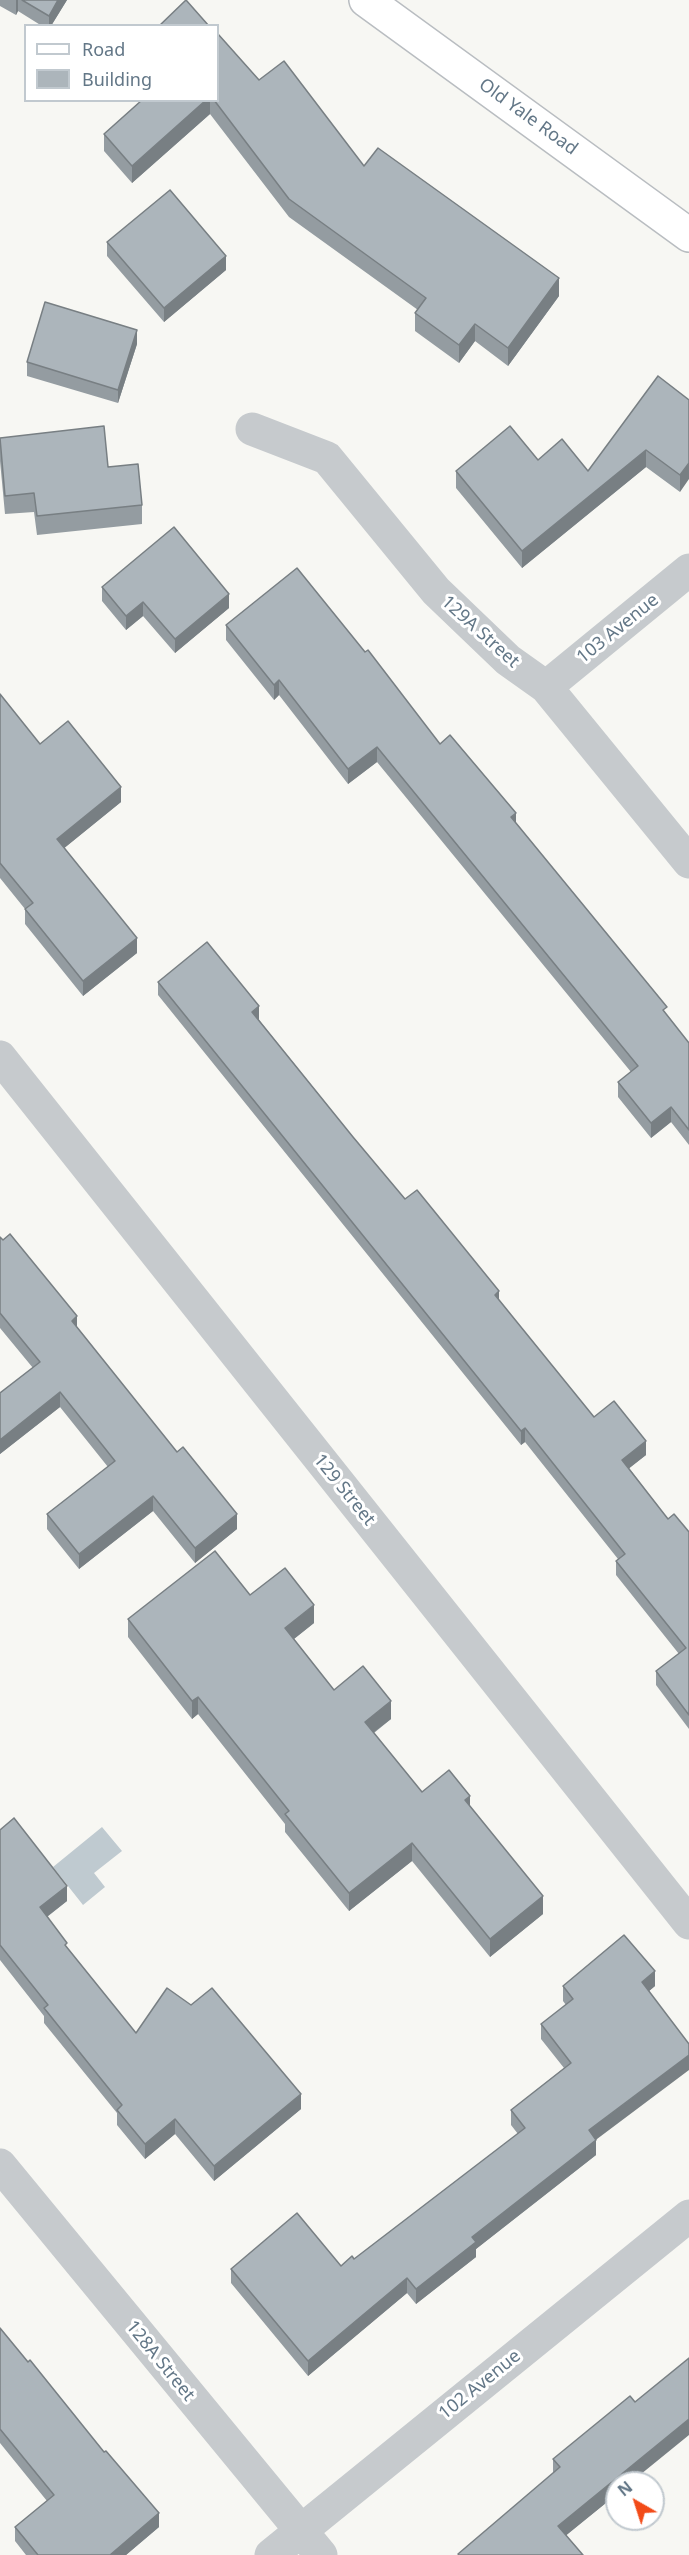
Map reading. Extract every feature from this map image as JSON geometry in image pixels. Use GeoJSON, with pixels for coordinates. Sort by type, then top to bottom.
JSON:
{"type":"FeatureCollection","features":[{"type":"Feature","properties":{"kind":"main road","name":"Old Yale Road"},"geometry":{"type":"LineString","coordinates":[[375,2],[689,235]]}},
{"type":"Feature","properties":{"kind":"street","name":"129A Street"},"geometry":{"type":"LineString","coordinates":[[252,429],[327,458],[436,591],[508,660],[546,687],[689,862]]}},
{"type":"Feature","properties":{"kind":"street","name":"103 Avenue"},"geometry":{"type":"LineString","coordinates":[[546,687],[689,570]]}},
{"type":"Feature","properties":{"kind":"street","name":"129 Street"},"geometry":{"type":"LineString","coordinates":[[0,1057],[689,1923]]}},
{"type":"Feature","properties":{"kind":"street","name":"128A Street"},"geometry":{"type":"LineString","coordinates":[[0,2165],[321,2555]]}},
{"type":"Feature","properties":{"kind":"street","name":"102 Avenue"},"geometry":{"type":"LineString","coordinates":[[271,2555],[689,2216]]}},
{"type":"Feature","properties":{"kind":"shaded area"},"geometry":{"type":"Polygon","coordinates":[[[102,1827],[122,1851],[94,1873],[105,1887],[83,1905],[53,1867],[102,1827]]]}},
{"type":"Feature","properties":{"kind":"building"},"geometry":{"type":"Polygon","coordinates":[[[22,0],[58,0],[49,16],[22,0]]]}},
{"type":"Feature","properties":{"kind":"building"},"geometry":{"type":"Polygon","coordinates":[[[186,0],[207,24],[161,24],[186,0]]]}},
{"type":"Feature","properties":{"kind":"building"},"geometry":{"type":"Polygon","coordinates":[[[219,35],[259,80],[284,61],[364,166],[378,148],[559,278],[508,348],[475,324],[459,345],[415,313],[426,298],[289,199],[216,102],[219,102],[219,35]]]}},
{"type":"Feature","properties":{"kind":"building"},"geometry":{"type":"Polygon","coordinates":[[[140,102],[204,102],[132,166],[104,134],[140,102]]]}},
{"type":"Feature","properties":{"kind":"building"},"geometry":{"type":"Polygon","coordinates":[[[170,190],[226,256],[164,308],[107,242],[170,190]]]}},
{"type":"Feature","properties":{"kind":"building"},"geometry":{"type":"Polygon","coordinates":[[[45,302],[137,330],[118,390],[27,362],[45,302]]]}},
{"type":"Feature","properties":{"kind":"building"},"geometry":{"type":"Polygon","coordinates":[[[658,376],[689,400],[689,463],[680,475],[646,450],[522,551],[456,471],[510,426],[538,460],[562,439],[588,471],[658,376]]]}},
{"type":"Feature","properties":{"kind":"building"},"geometry":{"type":"Polygon","coordinates":[[[104,426],[108,467],[138,464],[142,505],[37,516],[34,493],[5,496],[0,438],[104,426]]]}},
{"type":"Feature","properties":{"kind":"building"},"geometry":{"type":"Polygon","coordinates":[[[174,527],[229,594],[175,639],[143,602],[126,616],[102,587],[174,527]]]}},
{"type":"Feature","properties":{"kind":"building"},"geometry":{"type":"Polygon","coordinates":[[[297,568],[365,652],[368,650],[440,744],[450,735],[516,813],[511,817],[667,1007],[663,1010],[689,1043],[689,1130],[671,1107],[651,1123],[618,1082],[638,1066],[377,747],[348,769],[279,680],[274,685],[226,625],[297,568]]]}},
{"type":"Feature","properties":{"kind":"building"},"geometry":{"type":"Polygon","coordinates":[[[0,694],[40,744],[68,721],[121,787],[57,839],[137,938],[83,981],[25,909],[33,903],[0,863],[0,694]]]}},
{"type":"Feature","properties":{"kind":"building"},"geometry":{"type":"Polygon","coordinates":[[[207,942],[259,1006],[252,1012],[353,1137],[405,1199],[417,1190],[499,1291],[495,1295],[594,1417],[614,1401],[646,1441],[622,1460],[668,1519],[674,1514],[689,1532],[689,1715],[656,1671],[686,1648],[616,1561],[625,1554],[525,1428],[521,1431],[158,982],[207,942]]]}},
{"type":"Feature","properties":{"kind":"building"},"geometry":{"type":"Polygon","coordinates":[[[10,1234],[77,1316],[72,1321],[177,1452],[183,1447],[237,1514],[195,1548],[153,1496],[79,1554],[47,1514],[115,1461],[60,1392],[0,1440],[0,1393],[40,1362],[0,1313],[0,1237],[3,1240],[10,1234]]]}},
{"type":"Feature","properties":{"kind":"building"},"geometry":{"type":"Polygon","coordinates":[[[215,1551],[250,1595],[285,1568],[314,1605],[285,1628],[334,1690],[363,1666],[391,1701],[365,1722],[422,1792],[449,1770],[470,1796],[465,1800],[543,1896],[490,1939],[412,1843],[349,1893],[285,1814],[289,1811],[198,1697],[192,1701],[128,1619],[215,1551]]]}},
{"type":"Feature","properties":{"kind":"building"},"geometry":{"type":"Polygon","coordinates":[[[14,1818],[67,1886],[40,1907],[67,1943],[65,1945],[136,2033],[167,1988],[191,2005],[212,1988],[301,2094],[214,2166],[175,2119],[145,2144],[117,2110],[122,2105],[44,2008],[48,2005],[0,1945],[0,1830],[14,1818]]]}},
{"type":"Feature","properties":{"kind":"building"},"geometry":{"type":"Polygon","coordinates":[[[624,1935],[655,1971],[642,1982],[689,2044],[689,2055],[589,2130],[596,2140],[472,2237],[476,2242],[416,2289],[407,2278],[308,2361],[231,2269],[297,2213],[341,2266],[352,2256],[354,2259],[525,2128],[511,2110],[571,2063],[541,2024],[573,1999],[563,1986],[624,1935]]]}},
{"type":"Feature","properties":{"kind":"building"},"geometry":{"type":"Polygon","coordinates":[[[0,2328],[28,2362],[30,2360],[104,2452],[106,2451],[159,2513],[110,2555],[38,2555],[15,2527],[54,2495],[0,2429],[0,2328]]]}},
{"type":"Feature","properties":{"kind":"building"},"geometry":{"type":"Polygon","coordinates":[[[689,2358],[689,2419],[625,2471],[605,2471],[605,2488],[558,2526],[583,2555],[458,2554],[560,2467],[553,2459],[630,2396],[635,2402],[689,2358]]]}}]}
